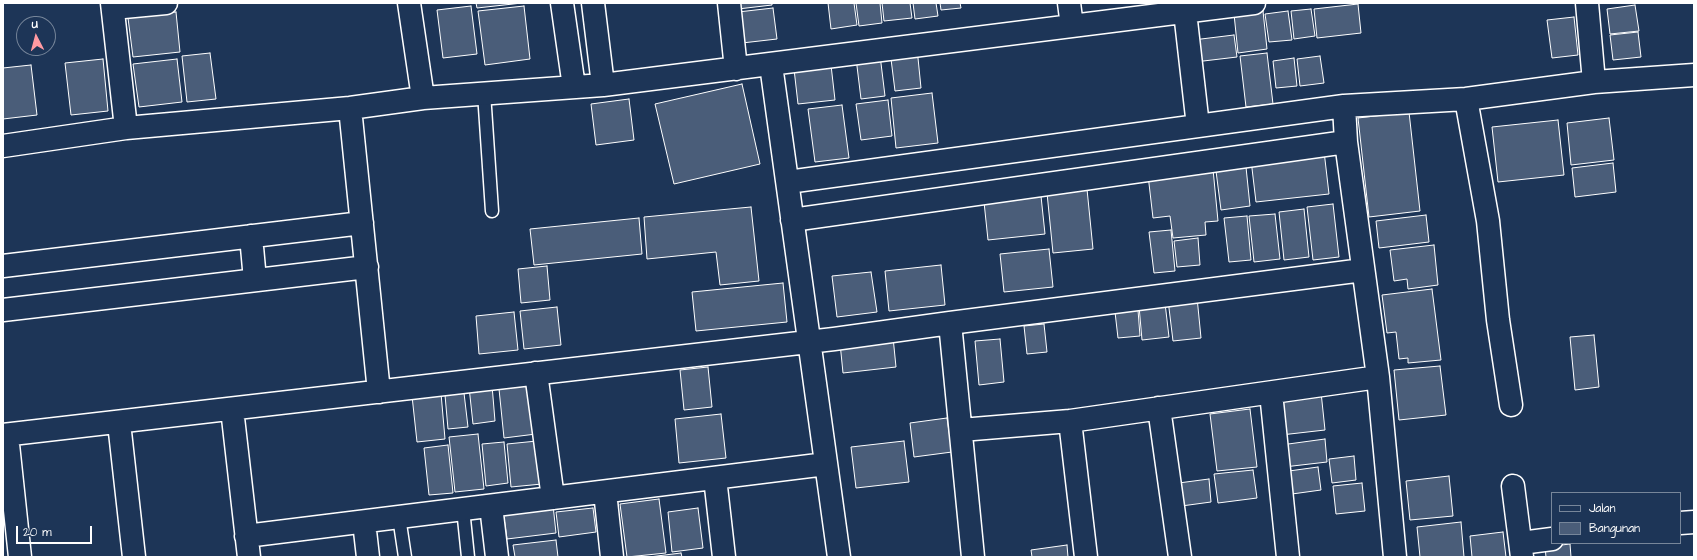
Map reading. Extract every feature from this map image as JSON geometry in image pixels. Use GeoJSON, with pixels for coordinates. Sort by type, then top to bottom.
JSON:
{"type":"FeatureCollection","features":[{"type":"Feature","properties":{"kind":"street"},"geometry":{"type":"LineString","coordinates":[[126,128],[113,6],[166,3]]}},
{"type":"Feature","properties":{"kind":"street"},"geometry":{"type":"LineString","coordinates":[[409,3],[423,98]]}},
{"type":"Feature","properties":{"kind":"street"},"geometry":{"type":"LineString","coordinates":[[562,3],[574,87]]}},
{"type":"Feature","properties":{"kind":"street"},"geometry":{"type":"LineString","coordinates":[[593,3],[603,85]]}},
{"type":"Feature","properties":{"kind":"street"},"geometry":{"type":"LineString","coordinates":[[729,3],[736,70]]}},
{"type":"Feature","properties":{"kind":"street"},"geometry":{"type":"LineString","coordinates":[[1069,3],[1072,26]]}},
{"type":"Feature","properties":{"kind":"street"},"geometry":{"type":"LineString","coordinates":[[3,146],[126,128],[350,108],[423,98],[603,85],[736,70],[1254,3]]}},
{"type":"Feature","properties":{"kind":"street"},"geometry":{"type":"LineString","coordinates":[[1587,3],[1594,82]]}},
{"type":"Feature","properties":{"kind":"street"},"geometry":{"type":"LineString","coordinates":[[1184,12],[1198,126]]}},
{"type":"Feature","properties":{"kind":"street"},"geometry":{"type":"LineString","coordinates":[[771,65],[839,557]]}},
{"type":"Feature","properties":{"kind":"street"},"geometry":{"type":"LineString","coordinates":[[788,182],[1344,106],[1466,99],[1594,82],[1694,76]]}},
{"type":"Feature","properties":{"kind":"street"},"geometry":{"type":"LineString","coordinates":[[1466,99],[1488,221],[1498,320],[1511,405]]}},
{"type":"Feature","properties":{"kind":"street"},"geometry":{"type":"LineString","coordinates":[[1344,106],[1346,142],[1378,377],[1395,557]]}},
{"type":"Feature","properties":{"kind":"street"},"geometry":{"type":"LineString","coordinates":[[350,108],[379,392]]}},
{"type":"Feature","properties":{"kind":"street"},"geometry":{"type":"LineString","coordinates":[[792,220],[1346,142]]}},
{"type":"Feature","properties":{"kind":"street"},"geometry":{"type":"LineString","coordinates":[[3,266],[362,223]]}},
{"type":"Feature","properties":{"kind":"street"},"geometry":{"type":"LineString","coordinates":[[251,236],[255,280]]}},
{"type":"Feature","properties":{"kind":"street"},"geometry":{"type":"LineString","coordinates":[[3,310],[367,267]]}},
{"type":"Feature","properties":{"kind":"street"},"geometry":{"type":"LineString","coordinates":[[14,544],[5,435],[119,423],[809,341],[1363,270]]}},
{"type":"Feature","properties":{"kind":"street"},"geometry":{"type":"LineString","coordinates":[[950,322],[973,557]]}},
{"type":"Feature","properties":{"kind":"street"},"geometry":{"type":"LineString","coordinates":[[536,373],[553,498]]}},
{"type":"Feature","properties":{"kind":"street"},"geometry":{"type":"LineString","coordinates":[[961,430],[1070,421],[1378,377]]}},
{"type":"Feature","properties":{"kind":"street"},"geometry":{"type":"LineString","coordinates":[[1271,393],[1288,557]]}},
{"type":"Feature","properties":{"kind":"street"},"geometry":{"type":"LineString","coordinates":[[1159,408],[1180,557]]}},
{"type":"Feature","properties":{"kind":"street"},"geometry":{"type":"LineString","coordinates":[[232,409],[247,547],[364,522],[826,464]]}},
{"type":"Feature","properties":{"kind":"street"},"geometry":{"type":"LineString","coordinates":[[1070,421],[1086,557]]}},
{"type":"Feature","properties":{"kind":"street"},"geometry":{"type":"LineString","coordinates":[[119,423],[134,557]]}},
{"type":"Feature","properties":{"kind":"street"},"geometry":{"type":"LineString","coordinates":[[715,478],[724,557]]}},
{"type":"Feature","properties":{"kind":"street"},"geometry":{"type":"LineString","coordinates":[[1513,486],[1521,550],[1551,539]]}},
{"type":"Feature","properties":{"kind":"street"},"geometry":{"type":"LineString","coordinates":[[605,492],[612,557]]}},
{"type":"Feature","properties":{"kind":"street"},"geometry":{"type":"LineString","coordinates":[[491,506],[497,557]]}},
{"type":"Feature","properties":{"kind":"street"},"geometry":{"type":"LineString","coordinates":[[364,522],[368,557]]}},
{"type":"Feature","properties":{"kind":"street"},"geometry":{"type":"LineString","coordinates":[[1681,524],[1694,522]]}},
{"type":"Feature","properties":{"kind":"lane"},"geometry":{"type":"LineString","coordinates":[[484,93],[492,211]]}},
{"type":"Feature","properties":{"kind":"lane"},"geometry":{"type":"LineString","coordinates":[[464,509],[468,557]]}},
{"type":"Feature","properties":{"kind":"lane"},"geometry":{"type":"LineString","coordinates":[[399,517],[405,557]]}},
{"type":"Feature","properties":{"kind":"building"},"geometry":{"type":"Polygon","coordinates":[[[476,3],[522,3],[477,8],[476,3]]]}},
{"type":"Feature","properties":{"kind":"building"},"geometry":{"type":"Polygon","coordinates":[[[738,3],[772,3],[772,5],[738,9],[738,3]]]}},
{"type":"Feature","properties":{"kind":"building"},"geometry":{"type":"Polygon","coordinates":[[[828,3],[854,3],[857,25],[831,29],[828,3]]]}},
{"type":"Feature","properties":{"kind":"building"},"geometry":{"type":"Polygon","coordinates":[[[856,3],[880,3],[882,23],[859,26],[856,3]]]}},
{"type":"Feature","properties":{"kind":"building"},"geometry":{"type":"Polygon","coordinates":[[[882,3],[910,3],[912,18],[884,21],[882,3]]]}},
{"type":"Feature","properties":{"kind":"building"},"geometry":{"type":"Polygon","coordinates":[[[913,3],[936,3],[938,16],[915,19],[913,3]]]}},
{"type":"Feature","properties":{"kind":"building"},"geometry":{"type":"Polygon","coordinates":[[[940,3],[960,3],[961,8],[941,10],[940,3]]]}},
{"type":"Feature","properties":{"kind":"building"},"geometry":{"type":"Polygon","coordinates":[[[1358,4],[1361,33],[1317,38],[1314,9],[1358,4]]]}},
{"type":"Feature","properties":{"kind":"building"},"geometry":{"type":"Polygon","coordinates":[[[1635,5],[1639,31],[1610,34],[1607,9],[1635,5]]]}},
{"type":"Feature","properties":{"kind":"building"},"geometry":{"type":"Polygon","coordinates":[[[471,6],[477,54],[443,58],[437,10],[471,6]]]}},
{"type":"Feature","properties":{"kind":"building"},"geometry":{"type":"Polygon","coordinates":[[[524,6],[530,59],[485,65],[478,11],[524,6]]]}},
{"type":"Feature","properties":{"kind":"building"},"geometry":{"type":"Polygon","coordinates":[[[773,8],[777,39],[742,43],[738,12],[773,8]]]}},
{"type":"Feature","properties":{"kind":"building"},"geometry":{"type":"Polygon","coordinates":[[[1311,9],[1315,36],[1294,39],[1291,11],[1311,9]]]}},
{"type":"Feature","properties":{"kind":"building"},"geometry":{"type":"Polygon","coordinates":[[[1263,11],[1267,49],[1238,53],[1234,14],[1263,11]]]}},
{"type":"Feature","properties":{"kind":"building"},"geometry":{"type":"Polygon","coordinates":[[[1288,11],[1292,40],[1269,42],[1265,14],[1288,11]]]}},
{"type":"Feature","properties":{"kind":"building"},"geometry":{"type":"Polygon","coordinates":[[[176,12],[180,52],[133,57],[128,18],[176,12]]]}},
{"type":"Feature","properties":{"kind":"building"},"geometry":{"type":"Polygon","coordinates":[[[1574,17],[1578,55],[1552,58],[1547,20],[1574,17]]]}},
{"type":"Feature","properties":{"kind":"building"},"geometry":{"type":"Polygon","coordinates":[[[1638,32],[1641,57],[1613,60],[1610,35],[1638,32]]]}},
{"type":"Feature","properties":{"kind":"building"},"geometry":{"type":"Polygon","coordinates":[[[1234,35],[1237,57],[1195,62],[1193,40],[1234,35]]]}},
{"type":"Feature","properties":{"kind":"building"},"geometry":{"type":"Polygon","coordinates":[[[917,48],[921,88],[895,91],[890,51],[917,48]]]}},
{"type":"Feature","properties":{"kind":"building"},"geometry":{"type":"Polygon","coordinates":[[[210,53],[216,99],[187,102],[182,56],[210,53]]]}},
{"type":"Feature","properties":{"kind":"building"},"geometry":{"type":"Polygon","coordinates":[[[1267,53],[1273,104],[1246,107],[1240,56],[1267,53]]]}},
{"type":"Feature","properties":{"kind":"building"},"geometry":{"type":"Polygon","coordinates":[[[880,55],[885,96],[861,99],[856,58],[880,55]]]}},
{"type":"Feature","properties":{"kind":"building"},"geometry":{"type":"Polygon","coordinates":[[[1320,56],[1324,83],[1300,86],[1297,59],[1320,56]]]}},
{"type":"Feature","properties":{"kind":"building"},"geometry":{"type":"Polygon","coordinates":[[[1294,58],[1297,86],[1276,88],[1273,61],[1294,58]]]}},
{"type":"Feature","properties":{"kind":"building"},"geometry":{"type":"Polygon","coordinates":[[[103,59],[108,111],[71,115],[65,63],[103,59]]]}},
{"type":"Feature","properties":{"kind":"building"},"geometry":{"type":"Polygon","coordinates":[[[177,59],[182,102],[139,107],[133,64],[177,59]]]}},
{"type":"Feature","properties":{"kind":"building"},"geometry":{"type":"Polygon","coordinates":[[[31,65],[37,115],[3,119],[3,68],[31,65]]]}},
{"type":"Feature","properties":{"kind":"building"},"geometry":{"type":"Polygon","coordinates":[[[831,65],[835,100],[798,104],[794,69],[831,65]]]}},
{"type":"Feature","properties":{"kind":"building"},"geometry":{"type":"Polygon","coordinates":[[[742,84],[760,164],[674,184],[655,104],[742,84]]]}},
{"type":"Feature","properties":{"kind":"building"},"geometry":{"type":"Polygon","coordinates":[[[932,93],[938,143],[896,148],[891,98],[932,93]]]}},
{"type":"Feature","properties":{"kind":"building"},"geometry":{"type":"Polygon","coordinates":[[[629,99],[634,140],[596,145],[591,104],[629,99]]]}},
{"type":"Feature","properties":{"kind":"building"},"geometry":{"type":"Polygon","coordinates":[[[888,100],[892,136],[861,140],[856,104],[888,100]]]}},
{"type":"Feature","properties":{"kind":"building"},"geometry":{"type":"Polygon","coordinates":[[[842,105],[849,158],[815,162],[808,109],[842,105]]]}},
{"type":"Feature","properties":{"kind":"building"},"geometry":{"type":"Polygon","coordinates":[[[1409,112],[1420,211],[1369,217],[1358,118],[1409,112]]]}},
{"type":"Feature","properties":{"kind":"building"},"geometry":{"type":"Polygon","coordinates":[[[1609,118],[1614,160],[1571,165],[1567,123],[1609,118]]]}},
{"type":"Feature","properties":{"kind":"building"},"geometry":{"type":"Polygon","coordinates":[[[1558,120],[1564,175],[1498,182],[1492,127],[1558,120]]]}},
{"type":"Feature","properties":{"kind":"building"},"geometry":{"type":"Polygon","coordinates":[[[1324,151],[1329,194],[1256,202],[1251,160],[1324,151]]]}},
{"type":"Feature","properties":{"kind":"building"},"geometry":{"type":"Polygon","coordinates":[[[1613,163],[1616,192],[1575,197],[1572,168],[1613,163]]]}},
{"type":"Feature","properties":{"kind":"building"},"geometry":{"type":"Polygon","coordinates":[[[1246,167],[1250,206],[1221,210],[1216,171],[1246,167]]]}},
{"type":"Feature","properties":{"kind":"building"},"geometry":{"type":"Polygon","coordinates":[[[1213,169],[1218,221],[1205,222],[1206,235],[1173,238],[1170,216],[1153,218],[1148,175],[1213,169]]]}},
{"type":"Feature","properties":{"kind":"building"},"geometry":{"type":"Polygon","coordinates":[[[1087,189],[1093,249],[1053,253],[1047,193],[1087,189]]]}},
{"type":"Feature","properties":{"kind":"building"},"geometry":{"type":"Polygon","coordinates":[[[1041,196],[1045,234],[988,240],[984,202],[1041,196]]]}},
{"type":"Feature","properties":{"kind":"building"},"geometry":{"type":"Polygon","coordinates":[[[1333,204],[1339,257],[1313,260],[1307,207],[1333,204]]]}},
{"type":"Feature","properties":{"kind":"building"},"geometry":{"type":"Polygon","coordinates":[[[751,207],[759,281],[720,285],[716,252],[647,259],[644,217],[751,207]]]}},
{"type":"Feature","properties":{"kind":"building"},"geometry":{"type":"Polygon","coordinates":[[[1304,209],[1309,257],[1284,260],[1279,212],[1304,209]]]}},
{"type":"Feature","properties":{"kind":"building"},"geometry":{"type":"Polygon","coordinates":[[[1275,214],[1280,259],[1254,262],[1249,216],[1275,214]]]}},
{"type":"Feature","properties":{"kind":"building"},"geometry":{"type":"Polygon","coordinates":[[[1426,215],[1429,242],[1379,248],[1376,221],[1426,215]]]}},
{"type":"Feature","properties":{"kind":"building"},"geometry":{"type":"Polygon","coordinates":[[[1247,216],[1251,260],[1229,262],[1224,218],[1247,216]]]}},
{"type":"Feature","properties":{"kind":"building"},"geometry":{"type":"Polygon","coordinates":[[[639,218],[642,254],[534,265],[530,229],[639,218]]]}},
{"type":"Feature","properties":{"kind":"building"},"geometry":{"type":"Polygon","coordinates":[[[1171,230],[1175,271],[1154,273],[1149,232],[1171,230]]]}},
{"type":"Feature","properties":{"kind":"building"},"geometry":{"type":"Polygon","coordinates":[[[1198,238],[1200,265],[1177,267],[1174,241],[1198,238]]]}},
{"type":"Feature","properties":{"kind":"building"},"geometry":{"type":"Polygon","coordinates":[[[1434,245],[1438,285],[1408,289],[1407,279],[1394,281],[1390,250],[1434,245]]]}},
{"type":"Feature","properties":{"kind":"building"},"geometry":{"type":"Polygon","coordinates":[[[1049,249],[1053,287],[1004,292],[1000,254],[1049,249]]]}},
{"type":"Feature","properties":{"kind":"building"},"geometry":{"type":"Polygon","coordinates":[[[941,265],[945,305],[889,311],[885,271],[941,265]]]}},
{"type":"Feature","properties":{"kind":"building"},"geometry":{"type":"Polygon","coordinates":[[[547,266],[550,300],[521,303],[518,269],[547,266]]]}},
{"type":"Feature","properties":{"kind":"building"},"geometry":{"type":"Polygon","coordinates":[[[871,272],[877,312],[837,317],[832,276],[871,272]]]}},
{"type":"Feature","properties":{"kind":"building"},"geometry":{"type":"Polygon","coordinates":[[[783,283],[787,322],[696,331],[692,292],[783,283]]]}},
{"type":"Feature","properties":{"kind":"building"},"geometry":{"type":"Polygon","coordinates":[[[1432,289],[1441,360],[1408,363],[1408,358],[1399,359],[1396,332],[1387,333],[1382,295],[1432,289]]]}},
{"type":"Feature","properties":{"kind":"building"},"geometry":{"type":"Polygon","coordinates":[[[1197,297],[1201,338],[1173,341],[1168,300],[1197,297]]]}},
{"type":"Feature","properties":{"kind":"building"},"geometry":{"type":"Polygon","coordinates":[[[1165,303],[1169,337],[1142,340],[1139,306],[1165,303]]]}},
{"type":"Feature","properties":{"kind":"building"},"geometry":{"type":"Polygon","coordinates":[[[557,307],[561,345],[524,349],[520,311],[557,307]]]}},
{"type":"Feature","properties":{"kind":"building"},"geometry":{"type":"Polygon","coordinates":[[[1138,310],[1140,336],[1118,338],[1115,312],[1138,310]]]}},
{"type":"Feature","properties":{"kind":"building"},"geometry":{"type":"Polygon","coordinates":[[[514,312],[518,350],[479,354],[476,316],[514,312]]]}},
{"type":"Feature","properties":{"kind":"building"},"geometry":{"type":"Polygon","coordinates":[[[1044,324],[1047,352],[1027,354],[1024,326],[1044,324]]]}},
{"type":"Feature","properties":{"kind":"building"},"geometry":{"type":"Polygon","coordinates":[[[1594,335],[1599,387],[1575,390],[1570,337],[1594,335]]]}},
{"type":"Feature","properties":{"kind":"building"},"geometry":{"type":"Polygon","coordinates":[[[893,337],[896,367],[843,373],[840,343],[893,337]]]}},
{"type":"Feature","properties":{"kind":"building"},"geometry":{"type":"Polygon","coordinates":[[[1000,339],[1004,382],[979,385],[975,341],[1000,339]]]}},
{"type":"Feature","properties":{"kind":"building"},"geometry":{"type":"Polygon","coordinates":[[[1440,366],[1446,415],[1399,420],[1394,370],[1440,366]]]}},
{"type":"Feature","properties":{"kind":"building"},"geometry":{"type":"Polygon","coordinates":[[[708,367],[712,407],[684,410],[680,370],[708,367]]]}},
{"type":"Feature","properties":{"kind":"building"},"geometry":{"type":"Polygon","coordinates":[[[492,385],[495,421],[473,424],[469,387],[492,385]]]}},
{"type":"Feature","properties":{"kind":"building"},"geometry":{"type":"Polygon","coordinates":[[[531,385],[536,434],[504,438],[499,389],[531,385]]]}},
{"type":"Feature","properties":{"kind":"building"},"geometry":{"type":"Polygon","coordinates":[[[1321,392],[1325,430],[1281,435],[1277,397],[1321,392]]]}},
{"type":"Feature","properties":{"kind":"building"},"geometry":{"type":"Polygon","coordinates":[[[441,393],[445,439],[417,442],[412,396],[441,393]]]}},
{"type":"Feature","properties":{"kind":"building"},"geometry":{"type":"Polygon","coordinates":[[[464,393],[468,427],[448,429],[445,395],[464,393]]]}},
{"type":"Feature","properties":{"kind":"building"},"geometry":{"type":"Polygon","coordinates":[[[1250,409],[1257,467],[1217,471],[1210,414],[1250,409]]]}},
{"type":"Feature","properties":{"kind":"building"},"geometry":{"type":"Polygon","coordinates":[[[721,414],[726,458],[679,463],[675,419],[721,414]]]}},
{"type":"Feature","properties":{"kind":"building"},"geometry":{"type":"Polygon","coordinates":[[[947,418],[952,452],[914,457],[910,423],[947,418]]]}},
{"type":"Feature","properties":{"kind":"building"},"geometry":{"type":"Polygon","coordinates":[[[478,434],[484,489],[455,492],[449,437],[478,434]]]}},
{"type":"Feature","properties":{"kind":"building"},"geometry":{"type":"Polygon","coordinates":[[[1325,439],[1327,462],[1284,467],[1281,445],[1325,439]]]}},
{"type":"Feature","properties":{"kind":"building"},"geometry":{"type":"Polygon","coordinates":[[[537,441],[542,484],[511,487],[507,444],[537,441]]]}},
{"type":"Feature","properties":{"kind":"building"},"geometry":{"type":"Polygon","coordinates":[[[904,441],[909,482],[856,488],[851,447],[904,441]]]}},
{"type":"Feature","properties":{"kind":"building"},"geometry":{"type":"Polygon","coordinates":[[[504,442],[508,483],[486,486],[482,444],[504,442]]]}},
{"type":"Feature","properties":{"kind":"building"},"geometry":{"type":"Polygon","coordinates":[[[448,445],[453,493],[429,495],[424,448],[448,445]]]}},
{"type":"Feature","properties":{"kind":"building"},"geometry":{"type":"Polygon","coordinates":[[[1354,456],[1356,480],[1332,483],[1329,459],[1354,456]]]}},
{"type":"Feature","properties":{"kind":"building"},"geometry":{"type":"Polygon","coordinates":[[[1318,467],[1321,490],[1292,494],[1289,471],[1318,467]]]}},
{"type":"Feature","properties":{"kind":"building"},"geometry":{"type":"Polygon","coordinates":[[[1253,470],[1257,498],[1218,503],[1214,474],[1253,470]]]}},
{"type":"Feature","properties":{"kind":"building"},"geometry":{"type":"Polygon","coordinates":[[[1449,476],[1453,516],[1410,520],[1406,481],[1449,476]]]}},
{"type":"Feature","properties":{"kind":"building"},"geometry":{"type":"Polygon","coordinates":[[[1209,479],[1211,502],[1174,507],[1171,484],[1209,479]]]}},
{"type":"Feature","properties":{"kind":"building"},"geometry":{"type":"Polygon","coordinates":[[[1362,483],[1365,511],[1336,514],[1333,486],[1362,483]]]}},
{"type":"Feature","properties":{"kind":"building"},"geometry":{"type":"Polygon","coordinates":[[[659,499],[666,553],[627,557],[620,504],[659,499]]]}},
{"type":"Feature","properties":{"kind":"building"},"geometry":{"type":"Polygon","coordinates":[[[553,505],[556,533],[507,539],[503,511],[553,505]]]}},
{"type":"Feature","properties":{"kind":"building"},"geometry":{"type":"Polygon","coordinates":[[[593,508],[596,532],[559,537],[556,512],[593,508]]]}},
{"type":"Feature","properties":{"kind":"building"},"geometry":{"type":"Polygon","coordinates":[[[698,508],[703,548],[672,552],[668,512],[698,508]]]}},
{"type":"Feature","properties":{"kind":"building"},"geometry":{"type":"Polygon","coordinates":[[[1461,522],[1464,557],[1420,557],[1417,527],[1461,522]]]}},
{"type":"Feature","properties":{"kind":"building"},"geometry":{"type":"Polygon","coordinates":[[[1503,532],[1506,557],[1472,557],[1470,536],[1503,532]]]}},
{"type":"Feature","properties":{"kind":"building"},"geometry":{"type":"Polygon","coordinates":[[[556,540],[558,557],[515,557],[513,545],[556,540]]]}},
{"type":"Feature","properties":{"kind":"building"},"geometry":{"type":"Polygon","coordinates":[[[1570,544],[1571,557],[1546,557],[1545,547],[1570,544]]]}},
{"type":"Feature","properties":{"kind":"building"},"geometry":{"type":"Polygon","coordinates":[[[1067,545],[1068,557],[1032,557],[1031,550],[1067,545]]]}},
{"type":"Feature","properties":{"kind":"building"},"geometry":{"type":"Polygon","coordinates":[[[681,553],[682,557],[649,557],[681,553]]]}}]}
